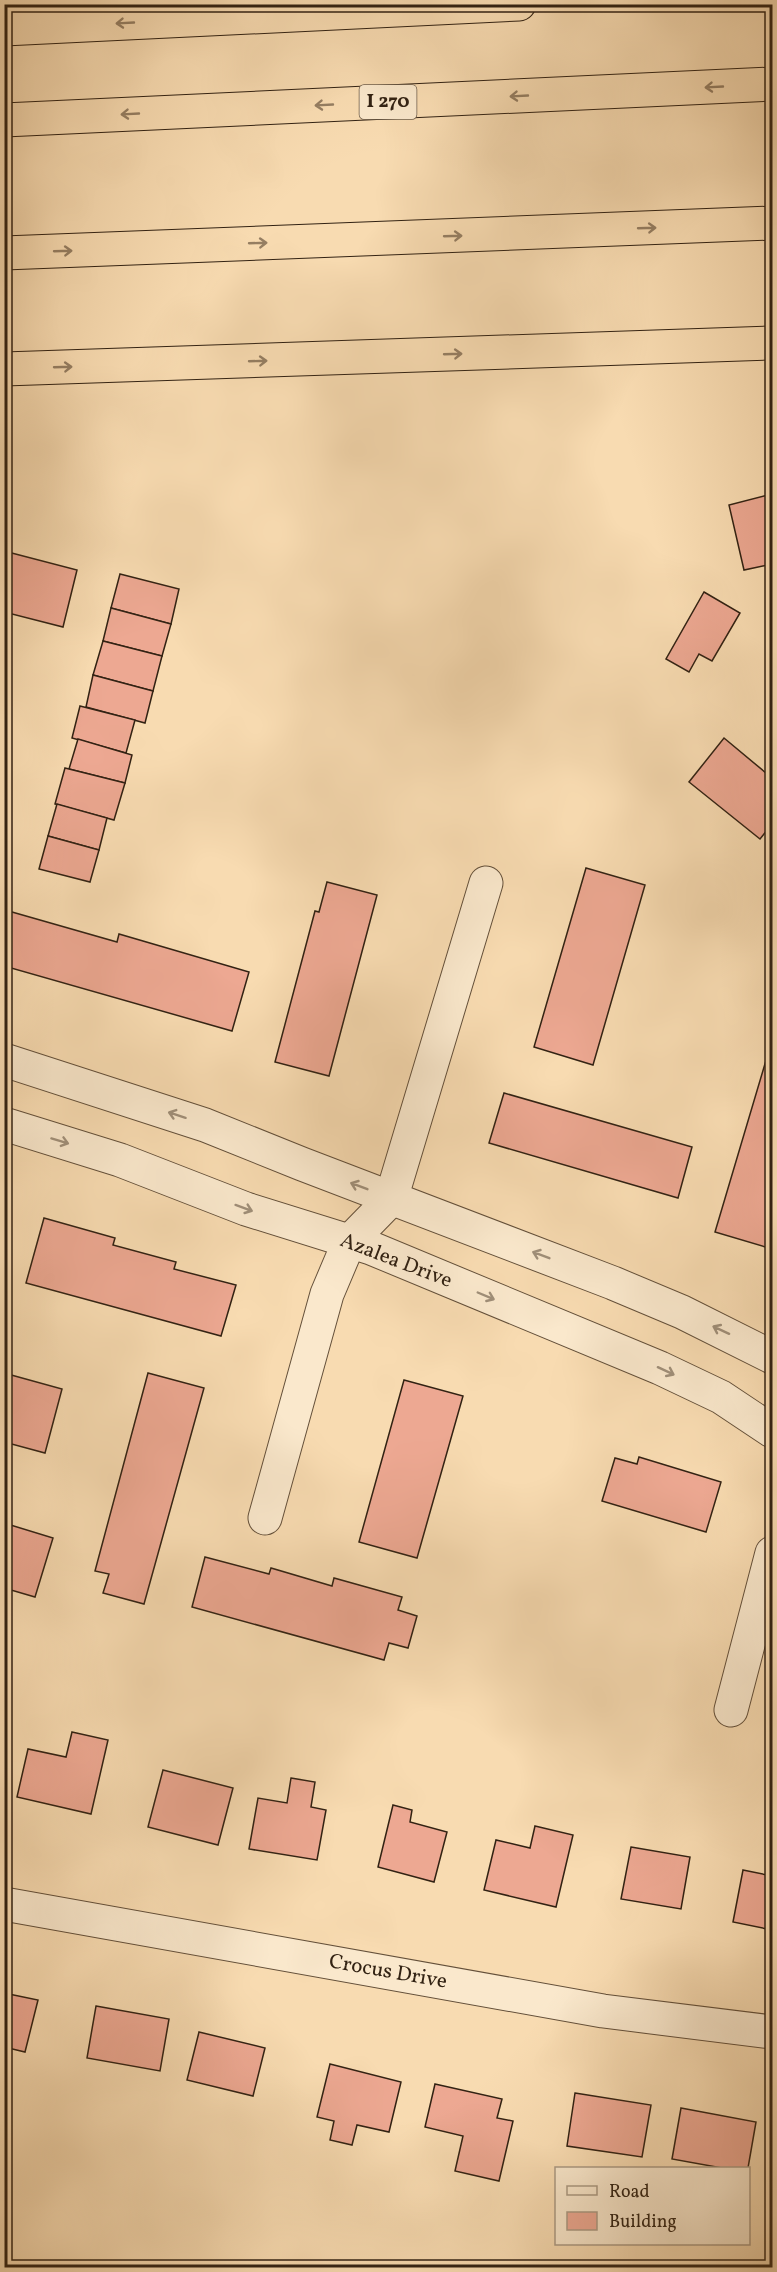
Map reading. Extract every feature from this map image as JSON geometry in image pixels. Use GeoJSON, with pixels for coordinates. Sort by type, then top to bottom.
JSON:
{"type":"FeatureCollection","features":[{"type":"Feature","properties":{"kind":"highway"},"geometry":{"type":"LineString","coordinates":[[4,29],[519,4]]}},
{"type":"Feature","properties":{"kind":"highway","name":"I 270"},"geometry":{"type":"LineString","coordinates":[[4,120],[772,84]]}},
{"type":"Feature","properties":{"kind":"highway"},"geometry":{"type":"LineString","coordinates":[[4,253],[772,223]]}},
{"type":"Feature","properties":{"kind":"highway"},"geometry":{"type":"LineString","coordinates":[[617,348],[772,334]]}},
{"type":"Feature","properties":{"kind":"highway"},"geometry":{"type":"LineString","coordinates":[[4,369],[772,343]]}},
{"type":"Feature","properties":{"kind":"street"},"geometry":{"type":"LineString","coordinates":[[265,1518],[327,1294],[349,1242],[392,1198],[486,882]]}},
{"type":"Feature","properties":{"kind":"street"},"geometry":{"type":"LineString","coordinates":[[4,1060],[205,1125],[623,1287],[682,1312],[772,1357]]}},
{"type":"Feature","properties":{"kind":"street","name":"Azalea Drive"},"geometry":{"type":"LineString","coordinates":[[4,1124],[120,1160],[246,1209],[382,1252],[660,1368],[721,1396],[772,1431]]}},
{"type":"Feature","properties":{"kind":"street"},"geometry":{"type":"LineString","coordinates":[[731,1710],[772,1553]]}},
{"type":"Feature","properties":{"kind":"street","name":"Crocus Drive"},"geometry":{"type":"LineString","coordinates":[[4,1904],[603,2011],[772,2032]]}},
{"type":"Feature","properties":{"kind":"building"},"geometry":{"type":"Polygon","coordinates":[[[772,494],[772,564],[744,570],[729,505],[772,494]]]}},
{"type":"Feature","properties":{"kind":"building"},"geometry":{"type":"Polygon","coordinates":[[[4,551],[77,570],[63,627],[4,612],[4,551]]]}},
{"type":"Feature","properties":{"kind":"building"},"geometry":{"type":"Polygon","coordinates":[[[120,574],[179,589],[171,624],[111,608],[120,574]]]}},
{"type":"Feature","properties":{"kind":"building"},"geometry":{"type":"Polygon","coordinates":[[[704,592],[740,613],[712,661],[699,654],[689,672],[666,659],[704,592]]]}},
{"type":"Feature","properties":{"kind":"building"},"geometry":{"type":"Polygon","coordinates":[[[111,608],[171,624],[162,656],[103,641],[111,608]]]}},
{"type":"Feature","properties":{"kind":"building"},"geometry":{"type":"Polygon","coordinates":[[[103,641],[162,656],[153,691],[93,675],[103,641]]]}},
{"type":"Feature","properties":{"kind":"building"},"geometry":{"type":"Polygon","coordinates":[[[93,675],[153,691],[145,723],[86,707],[93,675]]]}},
{"type":"Feature","properties":{"kind":"building"},"geometry":{"type":"Polygon","coordinates":[[[80,706],[135,720],[126,753],[72,738],[80,706]]]}},
{"type":"Feature","properties":{"kind":"building"},"geometry":{"type":"Polygon","coordinates":[[[724,738],[772,778],[772,796],[767,803],[772,808],[772,824],[760,839],[689,782],[724,738]]]}},
{"type":"Feature","properties":{"kind":"building"},"geometry":{"type":"Polygon","coordinates":[[[78,739],[132,755],[125,783],[69,769],[78,739]]]}},
{"type":"Feature","properties":{"kind":"building"},"geometry":{"type":"Polygon","coordinates":[[[65,768],[125,783],[114,820],[55,804],[65,768]]]}},
{"type":"Feature","properties":{"kind":"building"},"geometry":{"type":"Polygon","coordinates":[[[57,804],[107,818],[99,850],[48,836],[57,804]]]}},
{"type":"Feature","properties":{"kind":"building"},"geometry":{"type":"Polygon","coordinates":[[[48,836],[99,850],[90,882],[39,869],[48,836]]]}},
{"type":"Feature","properties":{"kind":"building"},"geometry":{"type":"Polygon","coordinates":[[[586,868],[645,885],[593,1065],[534,1047],[586,868]]]}},
{"type":"Feature","properties":{"kind":"building"},"geometry":{"type":"Polygon","coordinates":[[[327,882],[377,895],[329,1076],[275,1062],[315,911],[319,912],[327,882]]]}},
{"type":"Feature","properties":{"kind":"building"},"geometry":{"type":"Polygon","coordinates":[[[5,910],[117,942],[119,934],[249,972],[232,1031],[4,966],[5,910]]]}},
{"type":"Feature","properties":{"kind":"building"},"geometry":{"type":"Polygon","coordinates":[[[770,1047],[772,1048],[772,1236],[769,1248],[715,1232],[770,1047]]]}},
{"type":"Feature","properties":{"kind":"building"},"geometry":{"type":"Polygon","coordinates":[[[504,1093],[692,1147],[678,1198],[489,1143],[504,1093]]]}},
{"type":"Feature","properties":{"kind":"building"},"geometry":{"type":"Polygon","coordinates":[[[44,1218],[115,1238],[113,1245],[176,1262],[174,1269],[236,1285],[221,1336],[26,1283],[44,1218]]]}},
{"type":"Feature","properties":{"kind":"building"},"geometry":{"type":"Polygon","coordinates":[[[4,1373],[62,1389],[45,1453],[4,1442],[4,1373]]]}},
{"type":"Feature","properties":{"kind":"building"},"geometry":{"type":"Polygon","coordinates":[[[148,1373],[204,1388],[144,1604],[103,1593],[109,1574],[95,1571],[148,1373]]]}},
{"type":"Feature","properties":{"kind":"building"},"geometry":{"type":"Polygon","coordinates":[[[404,1380],[463,1396],[417,1558],[359,1542],[404,1380]]]}},
{"type":"Feature","properties":{"kind":"building"},"geometry":{"type":"Polygon","coordinates":[[[639,1457],[721,1482],[706,1532],[602,1501],[615,1458],[637,1464],[639,1457]]]}},
{"type":"Feature","properties":{"kind":"building"},"geometry":{"type":"Polygon","coordinates":[[[4,1523],[53,1538],[35,1597],[4,1588],[4,1523]]]}},
{"type":"Feature","properties":{"kind":"building"},"geometry":{"type":"Polygon","coordinates":[[[205,1557],[269,1574],[271,1568],[332,1586],[334,1578],[402,1597],[398,1610],[417,1616],[408,1648],[389,1643],[384,1660],[192,1607],[205,1557]]]}},
{"type":"Feature","properties":{"kind":"building"},"geometry":{"type":"Polygon","coordinates":[[[72,1732],[108,1740],[91,1814],[17,1797],[28,1749],[66,1757],[72,1732]]]}},
{"type":"Feature","properties":{"kind":"building"},"geometry":{"type":"Polygon","coordinates":[[[163,1770],[233,1788],[218,1845],[148,1827],[163,1770]]]}},
{"type":"Feature","properties":{"kind":"building"},"geometry":{"type":"Polygon","coordinates":[[[291,1778],[315,1782],[311,1807],[326,1810],[317,1860],[249,1849],[258,1798],[287,1803],[291,1778]]]}},
{"type":"Feature","properties":{"kind":"building"},"geometry":{"type":"Polygon","coordinates":[[[393,1805],[412,1810],[410,1822],[447,1832],[434,1882],[378,1867],[393,1805]]]}},
{"type":"Feature","properties":{"kind":"building"},"geometry":{"type":"Polygon","coordinates":[[[535,1826],[573,1835],[556,1907],[484,1890],[496,1840],[530,1848],[535,1826]]]}},
{"type":"Feature","properties":{"kind":"building"},"geometry":{"type":"Polygon","coordinates":[[[631,1847],[690,1857],[681,1909],[621,1899],[631,1847]]]}},
{"type":"Feature","properties":{"kind":"building"},"geometry":{"type":"Polygon","coordinates":[[[743,1870],[772,1876],[772,1930],[733,1922],[743,1870]]]}},
{"type":"Feature","properties":{"kind":"building"},"geometry":{"type":"Polygon","coordinates":[[[4,1993],[38,2000],[25,2052],[4,2047],[4,1993]]]}},
{"type":"Feature","properties":{"kind":"building"},"geometry":{"type":"Polygon","coordinates":[[[96,2006],[169,2019],[160,2071],[87,2058],[96,2006]]]}},
{"type":"Feature","properties":{"kind":"building"},"geometry":{"type":"Polygon","coordinates":[[[199,2032],[265,2048],[253,2096],[187,2080],[199,2032]]]}},
{"type":"Feature","properties":{"kind":"building"},"geometry":{"type":"Polygon","coordinates":[[[330,2064],[401,2082],[389,2132],[357,2125],[352,2145],[330,2140],[334,2121],[317,2117],[330,2064]]]}},
{"type":"Feature","properties":{"kind":"building"},"geometry":{"type":"Polygon","coordinates":[[[435,2084],[502,2099],[497,2118],[513,2121],[499,2181],[455,2171],[463,2136],[425,2127],[435,2084]]]}},
{"type":"Feature","properties":{"kind":"building"},"geometry":{"type":"Polygon","coordinates":[[[575,2093],[651,2105],[642,2157],[567,2146],[575,2093]]]}},
{"type":"Feature","properties":{"kind":"building"},"geometry":{"type":"Polygon","coordinates":[[[681,2108],[756,2122],[748,2167],[716,2167],[672,2159],[681,2108]]]}},
{"type":"Feature","properties":{"kind":"building"},"geometry":{"type":"Polygon","coordinates":[[[4,2264],[34,2265],[34,2268],[4,2268],[4,2264]]]}}]}
